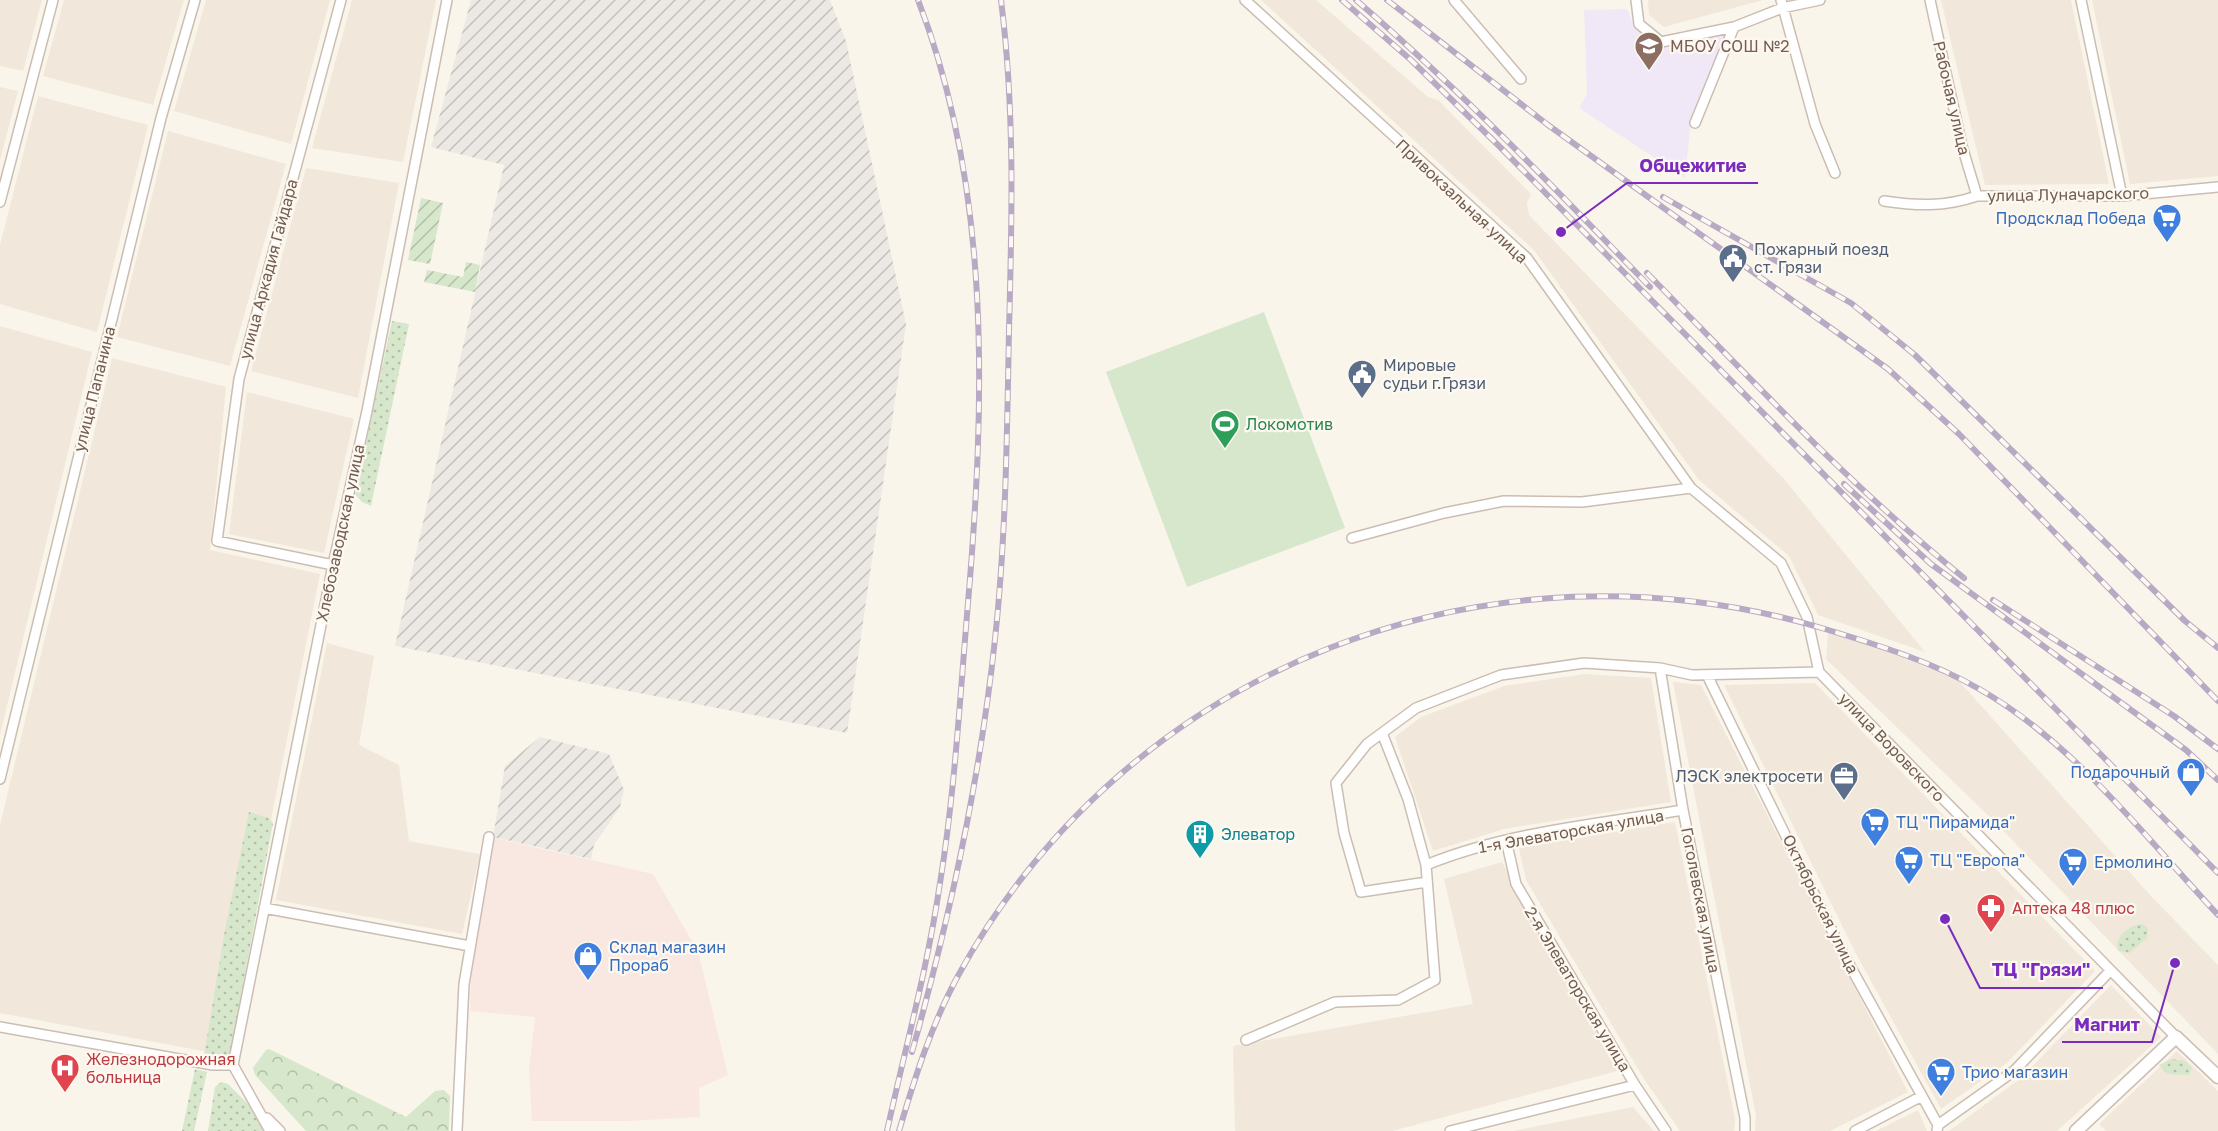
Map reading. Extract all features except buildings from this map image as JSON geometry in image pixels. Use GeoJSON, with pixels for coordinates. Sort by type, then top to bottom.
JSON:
{"type":"FeatureCollection","features":[{"type":"Feature","properties":{"kind":"street"},"geometry":{"type":"LineString","coordinates":[[0,202],[53,0]]}},
{"type":"Feature","properties":{"kind":"street","name":"улица Папанина"},"geometry":{"type":"LineString","coordinates":[[0,780],[155,141],[195,0]]}},
{"type":"Feature","properties":{"kind":"street","name":"улица Аркадия Гайдара"},"geometry":{"type":"LineString","coordinates":[[333,565],[218,541],[239,379],[341,0]]}},
{"type":"Feature","properties":{"kind":"street","name":"Хлебозаводская улица"},"geometry":{"type":"LineString","coordinates":[[233,1065],[333,565],[367,411],[447,0]]}},
{"type":"Feature","properties":{"kind":"street","name":"Привокзальная улица"},"geometry":{"type":"LineString","coordinates":[[1245,0],[1527,258],[1691,488],[1781,563],[1807,617],[1819,672]]}},
{"type":"Feature","properties":{"kind":"street"},"geometry":{"type":"LineString","coordinates":[[1454,0],[1521,79]]}},
{"type":"Feature","properties":{"kind":"street"},"geometry":{"type":"LineString","coordinates":[[1636,0],[1639,24],[1661,42],[1734,27],[1781,4],[1820,0]]}},
{"type":"Feature","properties":{"kind":"street","name":"Рабочая улица"},"geometry":{"type":"LineString","coordinates":[[1930,0],[1962,146],[1977,196]]}},
{"type":"Feature","properties":{"kind":"street"},"geometry":{"type":"LineString","coordinates":[[2081,0],[2122,196]]}},
{"type":"Feature","properties":{"kind":"street"},"geometry":{"type":"LineString","coordinates":[[1781,4],[1815,124],[1835,173]]}},
{"type":"Feature","properties":{"kind":"street"},"geometry":{"type":"LineString","coordinates":[[1695,123],[1734,27]]}},
{"type":"Feature","properties":{"kind":"street","name":"улица Луначарского"},"geometry":{"type":"LineString","coordinates":[[1884,201],[1917,206],[1955,203],[1977,196],[2122,196],[2218,187]]}},
{"type":"Feature","properties":{"kind":"street"},"geometry":{"type":"LineString","coordinates":[[1352,538],[1444,513],[1504,501],[1582,502],[1691,488]]}},
{"type":"Feature","properties":{"kind":"street"},"geometry":{"type":"LineString","coordinates":[[1427,882],[1361,892],[1344,834],[1336,783],[1367,744],[1416,708],[1501,675],[1584,663],[1660,668],[1692,675],[1819,672]]}},
{"type":"Feature","properties":{"kind":"street","name":"Гоголевская улица"},"geometry":{"type":"LineString","coordinates":[[1660,668],[1683,810],[1745,1118],[1745,1131]]}},
{"type":"Feature","properties":{"kind":"street","name":"улица Воровского"},"geometry":{"type":"LineString","coordinates":[[1819,672],[2110,971],[2218,1077]]}},
{"type":"Feature","properties":{"kind":"street","name":"Октябрьская улица"},"geometry":{"type":"LineString","coordinates":[[1707,675],[1844,955],[1922,1096],[1937,1128]]}},
{"type":"Feature","properties":{"kind":"street"},"geometry":{"type":"LineString","coordinates":[[1246,1040],[1335,1002],[1398,1000],[1434,980],[1426,865],[1408,799],[1382,733]]}},
{"type":"Feature","properties":{"kind":"street","name":"1-я Элеваторская улица"},"geometry":{"type":"LineString","coordinates":[[1426,865],[1454,854],[1506,840],[1683,810]]}},
{"type":"Feature","properties":{"kind":"street"},"geometry":{"type":"LineString","coordinates":[[457,1131],[464,984],[489,837]]}},
{"type":"Feature","properties":{"kind":"street","name":"2-я Элеваторская улица"},"geometry":{"type":"LineString","coordinates":[[1506,840],[1516,884],[1635,1085],[1666,1131]]}},
{"type":"Feature","properties":{"kind":"street"},"geometry":{"type":"LineString","coordinates":[[264,908],[470,946]]}},
{"type":"Feature","properties":{"kind":"street"},"geometry":{"type":"LineString","coordinates":[[1937,1128],[2014,1071],[2110,971]]}},
{"type":"Feature","properties":{"kind":"street"},"geometry":{"type":"LineString","coordinates":[[0,1027],[213,1065],[233,1065],[270,1131]]}},
{"type":"Feature","properties":{"kind":"street"},"geometry":{"type":"LineString","coordinates":[[2084,1128],[2176,1037]]}},
{"type":"Feature","properties":{"kind":"street"},"geometry":{"type":"LineString","coordinates":[[1450,1131],[1635,1085]]}},
{"type":"Feature","properties":{"kind":"street"},"geometry":{"type":"LineString","coordinates":[[1855,1131],[1922,1096]]}},
{"type":"Feature","properties":{"kind":"street"},"geometry":{"type":"LineString","coordinates":[[259,1110],[280,1131]]}},
{"type":"Feature","properties":{"kind":"shaded area"},"geometry":{"type":"Polygon","coordinates":[[[0,0],[42,0],[23,71],[0,66],[0,0]]]}},
{"type":"Feature","properties":{"kind":"shaded area"},"geometry":{"type":"Polygon","coordinates":[[[64,0],[184,0],[153,105],[43,76],[64,0]]]}},
{"type":"Feature","properties":{"kind":"shaded area"},"geometry":{"type":"Polygon","coordinates":[[[206,0],[330,0],[291,144],[174,111],[206,0]]]}},
{"type":"Feature","properties":{"kind":"shaded area"},"geometry":{"type":"Polygon","coordinates":[[[352,0],[436,0],[403,162],[312,148],[352,0]]]}},
{"type":"Feature","properties":{"kind":"shaded area"},"geometry":{"type":"Polygon","coordinates":[[[471,0],[830,0],[846,41],[906,324],[847,733],[395,646],[504,165],[431,147],[471,0]]]}},
{"type":"Feature","properties":{"kind":"shaded area"},"geometry":{"type":"Polygon","coordinates":[[[1261,0],[1316,0],[1428,97],[1438,100],[1531,194],[1527,203],[1529,215],[1784,479],[1925,652],[1818,615],[1789,556],[1699,480],[1534,250],[1261,0]]]}},
{"type":"Feature","properties":{"kind":"shaded area"},"geometry":{"type":"Polygon","coordinates":[[[1648,0],[1763,0],[1664,27],[1649,15],[1648,0]]]}},
{"type":"Feature","properties":{"kind":"shaded area"},"geometry":{"type":"Polygon","coordinates":[[[1941,0],[2071,0],[2109,184],[1985,185],[1941,0]]]}},
{"type":"Feature","properties":{"kind":"shaded area"},"geometry":{"type":"Polygon","coordinates":[[[2092,0],[2218,0],[2218,176],[2130,184],[2092,0]]]}},
{"type":"Feature","properties":{"kind":"shaded area","name":"МБОУ СОШ №2"},"geometry":{"type":"Polygon","coordinates":[[[1627,9],[1633,24],[1660,47],[1726,33],[1691,122],[1685,178],[1579,108],[1587,94],[1584,10],[1627,9]]]}},
{"type":"Feature","properties":{"kind":"shaded area"},"geometry":{"type":"Polygon","coordinates":[[[0,87],[18,91],[0,160],[0,87]]]}},
{"type":"Feature","properties":{"kind":"shaded area"},"geometry":{"type":"Polygon","coordinates":[[[38,96],[148,125],[97,332],[0,304],[0,245],[38,96]]]}},
{"type":"Feature","properties":{"kind":"shaded area"},"geometry":{"type":"Polygon","coordinates":[[[168,131],[286,164],[230,366],[117,337],[168,131]]]}},
{"type":"Feature","properties":{"kind":"shaded area"},"geometry":{"type":"Polygon","coordinates":[[[306,168],[399,183],[358,398],[251,371],[306,168]]]}},
{"type":"Feature","properties":{"kind":"shaded area"},"geometry":{"type":"Polygon","coordinates":[[[0,326],[92,352],[0,735],[0,326]]]}},
{"type":"Feature","properties":{"kind":"shaded area"},"geometry":{"type":"Polygon","coordinates":[[[112,358],[226,387],[210,550],[320,574],[224,1055],[0,1013],[0,825],[112,358]]]}},
{"type":"Feature","properties":{"kind":"shaded area"},"geometry":{"type":"Polygon","coordinates":[[[247,392],[354,419],[324,553],[229,534],[247,392]]]}},
{"type":"Feature","properties":{"kind":"shaded area"},"geometry":{"type":"Polygon","coordinates":[[[1828,632],[1883,649],[1959,681],[2150,895],[2218,965],[2218,1054],[1993,820],[1826,659],[1828,632]]]}},
{"type":"Feature","properties":{"kind":"shaded area"},"geometry":{"type":"Polygon","coordinates":[[[327,643],[374,656],[359,745],[399,765],[409,841],[480,854],[462,934],[276,900],[327,643]]]}},
{"type":"Feature","properties":{"kind":"shaded area"},"geometry":{"type":"Polygon","coordinates":[[[1584,674],[1651,678],[1671,802],[1504,829],[1433,851],[1395,737],[1421,717],[1504,686],[1584,674]]]}},
{"type":"Feature","properties":{"kind":"shaded area"},"geometry":{"type":"Polygon","coordinates":[[[1673,682],[1701,685],[1908,1092],[1830,1131],[1755,1131],[1756,1116],[1673,682]]]}},
{"type":"Feature","properties":{"kind":"shaded area"},"geometry":{"type":"Polygon","coordinates":[[[1815,683],[2095,971],[2007,1063],[1941,1109],[1854,950],[1724,685],[1815,683]]]}},
{"type":"Feature","properties":{"kind":"shaded area"},"geometry":{"type":"Polygon","coordinates":[[[540,737],[609,754],[624,790],[620,807],[594,845],[591,859],[493,837],[505,766],[540,737]]]}},
{"type":"Feature","properties":{"kind":"shaded area"},"geometry":{"type":"Polygon","coordinates":[[[1675,822],[1735,1119],[1734,1131],[1680,1131],[1644,1079],[1526,880],[1519,848],[1675,822]]]}},
{"type":"Feature","properties":{"kind":"shaded area","name":"Склад магазин Прораб"},"geometry":{"type":"Polygon","coordinates":[[[495,838],[653,874],[698,951],[728,1075],[699,1088],[700,1117],[628,1121],[532,1121],[529,1070],[535,1017],[470,1011],[472,954],[495,838]]]}},
{"type":"Feature","properties":{"kind":"shaded area"},"geometry":{"type":"Polygon","coordinates":[[[1502,862],[1617,1071],[1392,1131],[1235,1131],[1233,1046],[1473,1004],[1444,879],[1502,862]]]}},
{"type":"Feature","properties":{"kind":"shaded area"},"geometry":{"type":"Polygon","coordinates":[[[2111,985],[2161,1037],[2057,1131],[1949,1131],[2021,1078],[2111,985]]]}},
{"type":"Feature","properties":{"kind":"shaded area"},"geometry":{"type":"Polygon","coordinates":[[[2177,1051],[2218,1091],[2218,1131],[2106,1131],[2099,1124],[2177,1051]]]}},
{"type":"Feature","properties":{"kind":"shaded area"},"geometry":{"type":"Polygon","coordinates":[[[1633,1107],[1654,1131],[1513,1131],[1633,1107]]]}},
{"type":"Feature","properties":{"kind":"shaded area"},"geometry":{"type":"Polygon","coordinates":[[[1918,1110],[1927,1131],[1876,1131],[1918,1110]]]}},
{"type":"Feature","properties":{"kind":"green space"},"geometry":{"type":"Polygon","coordinates":[[[421,198],[443,203],[430,264],[408,260],[421,198]]]}},
{"type":"Feature","properties":{"kind":"green space"},"geometry":{"type":"Polygon","coordinates":[[[466,262],[480,265],[475,292],[424,282],[427,270],[463,277],[466,262]]]}},
{"type":"Feature","properties":{"kind":"green space","name":"Локомотив"},"geometry":{"type":"Polygon","coordinates":[[[1264,312],[1345,528],[1187,587],[1106,372],[1264,312]]]}},
{"type":"Feature","properties":{"kind":"green space"},"geometry":{"type":"Polygon","coordinates":[[[392,321],[409,324],[371,506],[362,502],[355,494],[392,321]]]}},
{"type":"Feature","properties":{"kind":"green space"},"geometry":{"type":"Polygon","coordinates":[[[249,812],[269,818],[273,823],[230,1055],[221,1060],[204,1056],[225,930],[249,812]]]}},
{"type":"Feature","properties":{"kind":"green space"},"geometry":{"type":"Polygon","coordinates":[[[2142,924],[2148,928],[2147,938],[2129,953],[2118,951],[2120,937],[2132,926],[2142,924]]]}},
{"type":"Feature","properties":{"kind":"green space"},"geometry":{"type":"Polygon","coordinates":[[[269,1049],[406,1117],[435,1091],[444,1090],[450,1096],[449,1131],[306,1131],[255,1075],[253,1068],[269,1049]]]}},
{"type":"Feature","properties":{"kind":"green space"},"geometry":{"type":"Polygon","coordinates":[[[2172,1059],[2185,1061],[2192,1068],[2189,1075],[2167,1074],[2159,1065],[2172,1059]]]}},
{"type":"Feature","properties":{"kind":"green space"},"geometry":{"type":"Polygon","coordinates":[[[195,1069],[207,1072],[194,1131],[182,1131],[195,1069]]]}},
{"type":"Feature","properties":{"kind":"green space"},"geometry":{"type":"Polygon","coordinates":[[[221,1082],[228,1084],[259,1115],[267,1131],[208,1131],[215,1087],[221,1082]]]}},
{"type":"Feature","properties":{"kind":"railway"},"geometry":{"type":"LineString","coordinates":[[887,1131],[929,945],[945,848],[960,708],[978,451],[977,298],[971,222],[959,147],[942,73],[918,0]]}},
{"type":"Feature","properties":{"kind":"railway"},"geometry":{"type":"LineString","coordinates":[[912,1052],[939,950],[962,848],[989,692],[999,601],[1005,485],[1011,206],[1009,82],[1001,0]]}},
{"type":"Feature","properties":{"kind":"railway"},"geometry":{"type":"LineString","coordinates":[[1342,0],[1411,60],[1498,145],[2218,873]]}},
{"type":"Feature","properties":{"kind":"railway"},"geometry":{"type":"LineString","coordinates":[[1356,0],[1470,104],[1650,287]]}},
{"type":"Feature","properties":{"kind":"railway"},"geometry":{"type":"LineString","coordinates":[[1387,0],[1548,125],[1888,369],[1959,434],[2218,701]]}},
{"type":"Feature","properties":{"kind":"railway"},"geometry":{"type":"LineString","coordinates":[[1663,197],[1851,303],[1915,355],[2185,621],[2218,648]]}},
{"type":"Feature","properties":{"kind":"railway"},"geometry":{"type":"LineString","coordinates":[[1647,273],[1841,469],[1964,578]]}},
{"type":"Feature","properties":{"kind":"railway"},"geometry":{"type":"LineString","coordinates":[[1844,484],[1931,564],[2186,750],[2218,780]]}},
{"type":"Feature","properties":{"kind":"railway"},"geometry":{"type":"LineString","coordinates":[[899,1131],[932,1031],[959,974],[1031,866],[1119,776],[1219,702],[1330,648],[1449,612],[1572,597],[1699,602],[1825,629],[1925,663],[1981,690],[2048,737],[2136,824],[2218,915]]}},
{"type":"Feature","properties":{"kind":"railway"},"geometry":{"type":"LineString","coordinates":[[1993,600],[2174,716],[2218,749]]}},
{"type":"Feature","properties":{"kind":"place","name":"МБОУ СОШ №2"},"geometry":{"type":"Point","coordinates":[1649,72]}},
{"type":"Feature","properties":{"kind":"place","name":"Общежитие"},"geometry":{"type":"Point","coordinates":[1561,232]}},
{"type":"Feature","properties":{"kind":"place","name":"Продсклад Победа"},"geometry":{"type":"Point","coordinates":[2167,244]}},
{"type":"Feature","properties":{"kind":"place","name":"Пожарный поезд ст. Грязи"},"geometry":{"type":"Point","coordinates":[1733,284]}},
{"type":"Feature","properties":{"kind":"place","name":"Мировые судьи г.Грязи"},"geometry":{"type":"Point","coordinates":[1362,400]}},
{"type":"Feature","properties":{"kind":"place","name":"Локомотив"},"geometry":{"type":"Point","coordinates":[1225,450]}},
{"type":"Feature","properties":{"kind":"place","name":"Подарочный"},"geometry":{"type":"Point","coordinates":[2191,798]}},
{"type":"Feature","properties":{"kind":"place","name":"ЛЭСК электросети"},"geometry":{"type":"Point","coordinates":[1844,802]}},
{"type":"Feature","properties":{"kind":"place","name":"ТЦ \"Пирамида\""},"geometry":{"type":"Point","coordinates":[1875,848]}},
{"type":"Feature","properties":{"kind":"place","name":"Элеватор"},"geometry":{"type":"Point","coordinates":[1200,860]}},
{"type":"Feature","properties":{"kind":"place","name":"ТЦ \"Европа\""},"geometry":{"type":"Point","coordinates":[1909,886]}},
{"type":"Feature","properties":{"kind":"place","name":"Ермолино"},"geometry":{"type":"Point","coordinates":[2073,888]}},
{"type":"Feature","properties":{"kind":"place","name":"ТЦ \"Грязи\""},"geometry":{"type":"Point","coordinates":[1945,919]}},
{"type":"Feature","properties":{"kind":"place","name":"Аптека 48 плюс"},"geometry":{"type":"Point","coordinates":[1991,934]}},
{"type":"Feature","properties":{"kind":"place","name":"Магнит"},"geometry":{"type":"Point","coordinates":[2175,963]}},
{"type":"Feature","properties":{"kind":"place","name":"Склад магазин Прораб"},"geometry":{"type":"Point","coordinates":[588,982]}},
{"type":"Feature","properties":{"kind":"place","name":"Железнодорожная больница"},"geometry":{"type":"Point","coordinates":[65,1094]}},
{"type":"Feature","properties":{"kind":"place","name":"Трио магазин"},"geometry":{"type":"Point","coordinates":[1941,1098]}}]}
